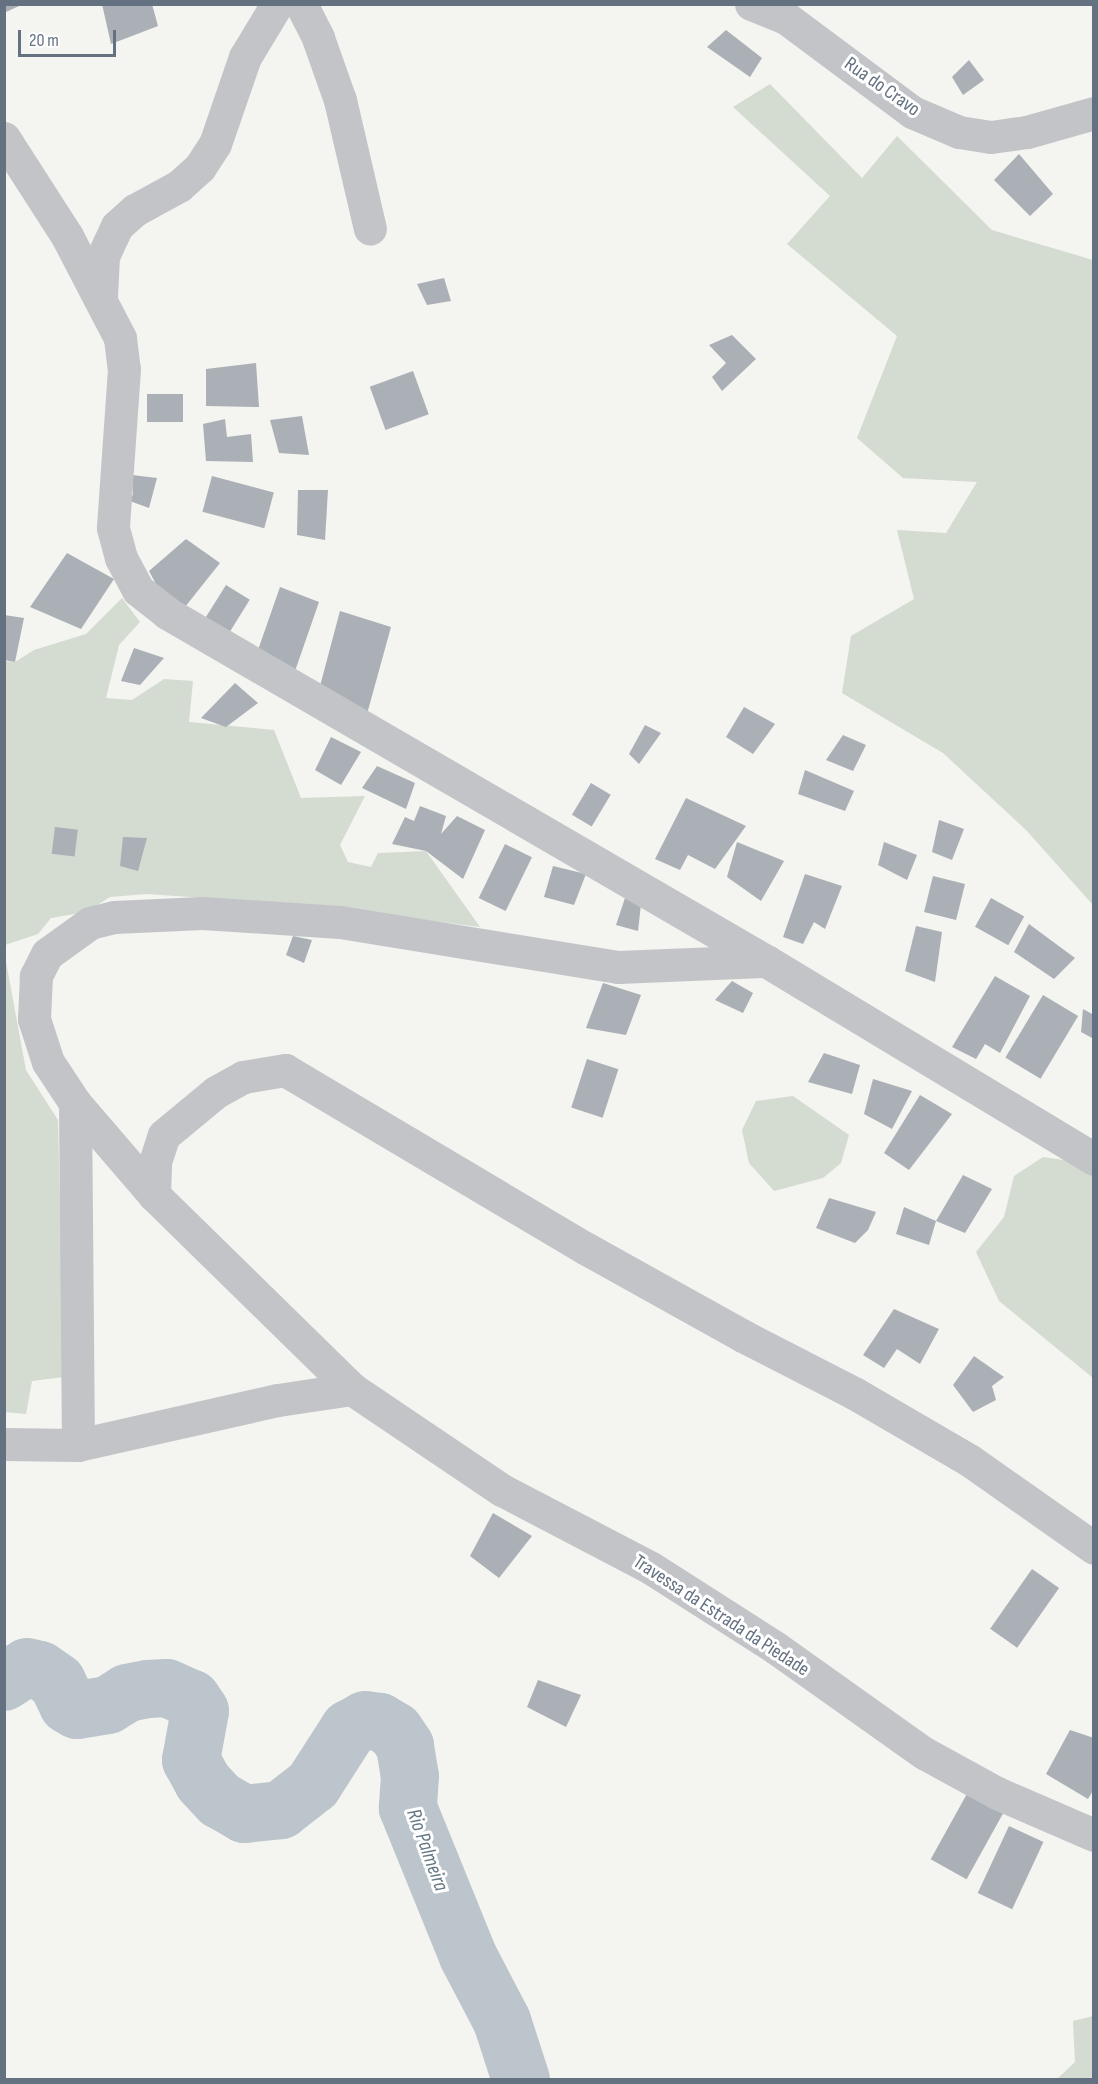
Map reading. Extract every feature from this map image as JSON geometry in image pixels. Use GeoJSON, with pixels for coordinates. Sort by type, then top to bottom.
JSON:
{"type":"FeatureCollection","features":[{"type":"Feature","properties":{"kind":"street"},"geometry":{"type":"LineString","coordinates":[[101,296],[103,256],[117,226],[135,210],[180,186],[200,167],[215,144],[245,57],[277,4]]}},
{"type":"Feature","properties":{"kind":"street"},"geometry":{"type":"LineString","coordinates":[[301,4],[318,38],[340,100],[370,229]]}},
{"type":"Feature","properties":{"kind":"street","name":"Rua do Cravo"},"geometry":{"type":"LineString","coordinates":[[751,4],[786,18],[912,112],[959,132],[991,137],[1027,132],[1094,113]]}},
{"type":"Feature","properties":{"kind":"street"},"geometry":{"type":"LineString","coordinates":[[4,138],[101,296],[120,338],[124,369],[113,528],[121,558],[138,590],[167,613],[766,961],[1094,1160]]}},
{"type":"Feature","properties":{"kind":"street","name":"Travessa da Estrada da Piedade"},"geometry":{"type":"LineString","coordinates":[[766,961],[618,967],[339,922],[202,913],[114,917],[90,923],[66,937],[46,954],[36,976],[34,1020],[48,1062],[75,1103],[154,1195],[352,1389],[502,1490],[651,1568],[776,1648],[924,1753],[997,1793],[1094,1835]]}},
{"type":"Feature","properties":{"kind":"street"},"geometry":{"type":"LineString","coordinates":[[154,1195],[155,1162],[165,1135],[216,1092],[243,1077],[285,1070],[585,1248],[743,1336],[854,1393],[969,1460],[1094,1548]]}},
{"type":"Feature","properties":{"kind":"street"},"geometry":{"type":"LineString","coordinates":[[75,1103],[78,1445]]}},
{"type":"Feature","properties":{"kind":"street"},"geometry":{"type":"LineString","coordinates":[[4,1444],[78,1445],[278,1400],[352,1389]]}},
{"type":"Feature","properties":{"kind":"shaded area"},"geometry":{"type":"Polygon","coordinates":[[[770,84],[862,178],[897,136],[992,230],[1093,260],[1093,905],[1026,830],[943,753],[842,693],[851,636],[914,599],[897,530],[946,533],[977,482],[903,478],[857,438],[897,336],[787,244],[830,196],[733,107],[770,84]]]}},
{"type":"Feature","properties":{"kind":"shaded area"},"geometry":{"type":"Polygon","coordinates":[[[122,598],[140,622],[119,645],[106,698],[132,700],[164,679],[193,681],[189,722],[274,730],[301,798],[365,796],[340,845],[348,862],[371,867],[378,853],[426,851],[480,927],[305,905],[147,894],[110,897],[86,912],[51,918],[38,934],[5,945],[4,661],[15,662],[34,650],[86,634],[122,598]]]}},
{"type":"Feature","properties":{"kind":"shaded area"},"geometry":{"type":"Polygon","coordinates":[[[4,951],[26,1070],[58,1120],[64,1377],[32,1381],[26,1414],[4,1412],[4,951]]]}},
{"type":"Feature","properties":{"kind":"shaded area"},"geometry":{"type":"Polygon","coordinates":[[[793,1096],[849,1135],[841,1163],[823,1178],[774,1191],[749,1163],[742,1130],[756,1101],[793,1096]]]}},
{"type":"Feature","properties":{"kind":"shaded area"},"geometry":{"type":"Polygon","coordinates":[[[1043,1157],[1077,1162],[1093,1172],[1093,1378],[999,1301],[976,1252],[1004,1217],[1014,1176],[1043,1157]]]}},
{"type":"Feature","properties":{"kind":"shaded area"},"geometry":{"type":"Polygon","coordinates":[[[1093,2016],[1093,2079],[1057,2079],[1075,2062],[1073,2021],[1093,2016]]]}},
{"type":"Feature","properties":{"kind":"building"},"geometry":{"type":"Polygon","coordinates":[[[4,4],[18,4],[19,6],[4,13],[4,4]]]}},
{"type":"Feature","properties":{"kind":"building"},"geometry":{"type":"Polygon","coordinates":[[[102,4],[152,4],[158,26],[111,44],[102,4]]]}},
{"type":"Feature","properties":{"kind":"building"},"geometry":{"type":"Polygon","coordinates":[[[726,30],[762,58],[750,77],[707,47],[726,30]]]}},
{"type":"Feature","properties":{"kind":"building"},"geometry":{"type":"Polygon","coordinates":[[[969,60],[984,80],[963,95],[952,77],[969,60]]]}},
{"type":"Feature","properties":{"kind":"building"},"geometry":{"type":"Polygon","coordinates":[[[1019,154],[1053,194],[1030,216],[994,180],[1019,154]]]}},
{"type":"Feature","properties":{"kind":"building"},"geometry":{"type":"Polygon","coordinates":[[[444,278],[451,301],[427,305],[417,284],[444,278]]]}},
{"type":"Feature","properties":{"kind":"building"},"geometry":{"type":"Polygon","coordinates":[[[732,335],[756,359],[722,391],[712,377],[726,363],[709,345],[732,335]]]}},
{"type":"Feature","properties":{"kind":"building"},"geometry":{"type":"Polygon","coordinates":[[[256,363],[259,407],[206,406],[206,369],[256,363]]]}},
{"type":"Feature","properties":{"kind":"building"},"geometry":{"type":"Polygon","coordinates":[[[413,371],[429,414],[386,430],[370,387],[413,371]]]}},
{"type":"Feature","properties":{"kind":"building"},"geometry":{"type":"Polygon","coordinates":[[[147,394],[183,394],[183,422],[147,422],[147,394]]]}},
{"type":"Feature","properties":{"kind":"building"},"geometry":{"type":"Polygon","coordinates":[[[302,416],[309,455],[279,453],[270,420],[302,416]]]}},
{"type":"Feature","properties":{"kind":"building"},"geometry":{"type":"Polygon","coordinates":[[[225,419],[227,437],[251,434],[253,462],[206,461],[203,424],[225,419]]]}},
{"type":"Feature","properties":{"kind":"building"},"geometry":{"type":"Polygon","coordinates":[[[132,475],[157,478],[149,508],[127,500],[133,495],[132,475]]]}},
{"type":"Feature","properties":{"kind":"building"},"geometry":{"type":"Polygon","coordinates":[[[212,476],[274,493],[264,528],[202,512],[212,476]]]}},
{"type":"Feature","properties":{"kind":"building"},"geometry":{"type":"Polygon","coordinates":[[[298,490],[328,490],[325,540],[297,535],[298,490]]]}},
{"type":"Feature","properties":{"kind":"building"},"geometry":{"type":"Polygon","coordinates":[[[186,539],[220,563],[185,607],[163,597],[149,571],[186,539]]]}},
{"type":"Feature","properties":{"kind":"building"},"geometry":{"type":"Polygon","coordinates":[[[67,553],[114,579],[81,629],[30,607],[67,553]]]}},
{"type":"Feature","properties":{"kind":"building"},"geometry":{"type":"Polygon","coordinates":[[[226,585],[250,600],[226,637],[203,622],[226,585]]]}},
{"type":"Feature","properties":{"kind":"building"},"geometry":{"type":"Polygon","coordinates":[[[280,587],[319,602],[294,674],[258,650],[280,587]]]}},
{"type":"Feature","properties":{"kind":"building"},"geometry":{"type":"Polygon","coordinates":[[[340,611],[391,627],[367,714],[320,686],[340,611]]]}},
{"type":"Feature","properties":{"kind":"building"},"geometry":{"type":"Polygon","coordinates":[[[4,615],[24,618],[15,662],[4,660],[4,615]]]}},
{"type":"Feature","properties":{"kind":"building"},"geometry":{"type":"Polygon","coordinates":[[[134,648],[164,658],[140,685],[121,681],[134,648]]]}},
{"type":"Feature","properties":{"kind":"building"},"geometry":{"type":"Polygon","coordinates":[[[235,683],[258,703],[226,727],[201,718],[235,683]]]}},
{"type":"Feature","properties":{"kind":"building"},"geometry":{"type":"Polygon","coordinates":[[[744,707],[775,724],[753,754],[726,737],[744,707]]]}},
{"type":"Feature","properties":{"kind":"building"},"geometry":{"type":"Polygon","coordinates":[[[645,725],[661,733],[639,764],[629,754],[645,725]]]}},
{"type":"Feature","properties":{"kind":"building"},"geometry":{"type":"Polygon","coordinates":[[[843,735],[866,745],[853,771],[826,760],[843,735]]]}},
{"type":"Feature","properties":{"kind":"building"},"geometry":{"type":"Polygon","coordinates":[[[331,737],[361,752],[341,785],[315,770],[331,737]]]}},
{"type":"Feature","properties":{"kind":"building"},"geometry":{"type":"Polygon","coordinates":[[[377,766],[415,783],[406,809],[362,788],[377,766]]]}},
{"type":"Feature","properties":{"kind":"building"},"geometry":{"type":"Polygon","coordinates":[[[805,770],[854,791],[845,811],[798,794],[805,770]]]}},
{"type":"Feature","properties":{"kind":"building"},"geometry":{"type":"Polygon","coordinates":[[[591,783],[611,795],[592,827],[572,815],[591,783]]]}},
{"type":"Feature","properties":{"kind":"building"},"geometry":{"type":"Polygon","coordinates":[[[686,798],[746,826],[715,869],[688,855],[680,870],[655,859],[686,798]]]}},
{"type":"Feature","properties":{"kind":"building"},"geometry":{"type":"Polygon","coordinates":[[[420,806],[446,816],[441,834],[457,816],[485,830],[463,879],[426,851],[392,844],[405,817],[414,821],[420,806]]]}},
{"type":"Feature","properties":{"kind":"building"},"geometry":{"type":"Polygon","coordinates":[[[939,820],[964,829],[952,860],[932,852],[939,820]]]}},
{"type":"Feature","properties":{"kind":"building"},"geometry":{"type":"Polygon","coordinates":[[[55,827],[78,830],[75,857],[52,854],[55,827]]]}},
{"type":"Feature","properties":{"kind":"building"},"geometry":{"type":"Polygon","coordinates":[[[123,837],[147,838],[138,871],[120,866],[123,837]]]}},
{"type":"Feature","properties":{"kind":"building"},"geometry":{"type":"Polygon","coordinates":[[[737,842],[784,861],[761,901],[727,877],[737,842]]]}},
{"type":"Feature","properties":{"kind":"building"},"geometry":{"type":"Polygon","coordinates":[[[884,842],[917,855],[907,880],[878,865],[884,842]]]}},
{"type":"Feature","properties":{"kind":"building"},"geometry":{"type":"Polygon","coordinates":[[[505,844],[532,857],[506,911],[479,898],[505,844]]]}},
{"type":"Feature","properties":{"kind":"building"},"geometry":{"type":"Polygon","coordinates":[[[553,866],[586,874],[574,905],[544,897],[553,866]]]}},
{"type":"Feature","properties":{"kind":"building"},"geometry":{"type":"Polygon","coordinates":[[[805,874],[842,886],[825,929],[814,922],[803,944],[783,937],[805,874]]]}},
{"type":"Feature","properties":{"kind":"building"},"geometry":{"type":"Polygon","coordinates":[[[933,876],[965,884],[956,920],[924,912],[933,876]]]}},
{"type":"Feature","properties":{"kind":"building"},"geometry":{"type":"Polygon","coordinates":[[[625,898],[641,904],[638,931],[616,925],[625,898]]]}},
{"type":"Feature","properties":{"kind":"building"},"geometry":{"type":"Polygon","coordinates":[[[991,898],[1024,916],[1008,945],[975,927],[991,898]]]}},
{"type":"Feature","properties":{"kind":"building"},"geometry":{"type":"Polygon","coordinates":[[[1029,924],[1075,958],[1054,979],[1014,952],[1029,924]]]}},
{"type":"Feature","properties":{"kind":"building"},"geometry":{"type":"Polygon","coordinates":[[[916,926],[942,932],[935,982],[905,971],[916,926]]]}},
{"type":"Feature","properties":{"kind":"building"},"geometry":{"type":"Polygon","coordinates":[[[293,936],[312,940],[304,963],[286,955],[293,936]]]}},
{"type":"Feature","properties":{"kind":"building"},"geometry":{"type":"Polygon","coordinates":[[[995,976],[1030,996],[1000,1053],[985,1044],[976,1059],[952,1047],[995,976]]]}},
{"type":"Feature","properties":{"kind":"building"},"geometry":{"type":"Polygon","coordinates":[[[732,981],[753,993],[743,1013],[715,1000],[732,981]]]}},
{"type":"Feature","properties":{"kind":"building"},"geometry":{"type":"Polygon","coordinates":[[[603,983],[641,995],[626,1035],[586,1028],[603,983]]]}},
{"type":"Feature","properties":{"kind":"building"},"geometry":{"type":"Polygon","coordinates":[[[1043,995],[1078,1016],[1041,1079],[1005,1058],[1043,995]]]}},
{"type":"Feature","properties":{"kind":"building"},"geometry":{"type":"Polygon","coordinates":[[[1083,1009],[1094,1015],[1094,1039],[1081,1032],[1083,1009]]]}},
{"type":"Feature","properties":{"kind":"building"},"geometry":{"type":"Polygon","coordinates":[[[824,1053],[860,1065],[852,1094],[808,1082],[824,1053]]]}},
{"type":"Feature","properties":{"kind":"building"},"geometry":{"type":"Polygon","coordinates":[[[587,1059],[618,1069],[603,1118],[571,1108],[587,1059]]]}},
{"type":"Feature","properties":{"kind":"building"},"geometry":{"type":"Polygon","coordinates":[[[873,1079],[912,1091],[892,1129],[864,1114],[873,1079]]]}},
{"type":"Feature","properties":{"kind":"building"},"geometry":{"type":"Polygon","coordinates":[[[920,1095],[952,1114],[909,1170],[884,1153],[920,1095]]]}},
{"type":"Feature","properties":{"kind":"building"},"geometry":{"type":"Polygon","coordinates":[[[963,1175],[992,1189],[965,1233],[936,1221],[963,1175]]]}},
{"type":"Feature","properties":{"kind":"building"},"geometry":{"type":"Polygon","coordinates":[[[829,1198],[876,1212],[868,1230],[855,1243],[816,1228],[829,1198]]]}},
{"type":"Feature","properties":{"kind":"building"},"geometry":{"type":"Polygon","coordinates":[[[904,1207],[936,1221],[929,1245],[896,1234],[904,1207]]]}},
{"type":"Feature","properties":{"kind":"building"},"geometry":{"type":"Polygon","coordinates":[[[894,1309],[939,1329],[920,1364],[897,1349],[884,1368],[863,1355],[894,1309]]]}},
{"type":"Feature","properties":{"kind":"building"},"geometry":{"type":"Polygon","coordinates":[[[974,1356],[1004,1377],[992,1386],[996,1400],[973,1412],[953,1385],[974,1356]]]}},
{"type":"Feature","properties":{"kind":"building"},"geometry":{"type":"Polygon","coordinates":[[[493,1513],[532,1536],[499,1578],[470,1556],[493,1513]]]}},
{"type":"Feature","properties":{"kind":"building"},"geometry":{"type":"Polygon","coordinates":[[[1032,1569],[1059,1588],[1017,1648],[990,1629],[1032,1569]]]}},
{"type":"Feature","properties":{"kind":"building"},"geometry":{"type":"Polygon","coordinates":[[[538,1680],[581,1695],[566,1727],[527,1707],[538,1680]]]}},
{"type":"Feature","properties":{"kind":"building"},"geometry":{"type":"Polygon","coordinates":[[[1070,1730],[1094,1738],[1094,1789],[1088,1799],[1046,1774],[1070,1730]]]}},
{"type":"Feature","properties":{"kind":"building"},"geometry":{"type":"Polygon","coordinates":[[[968,1792],[1004,1812],[967,1879],[931,1859],[968,1792]]]}},
{"type":"Feature","properties":{"kind":"building"},"geometry":{"type":"Polygon","coordinates":[[[1009,1826],[1043,1842],[1012,1909],[978,1893],[1009,1826]]]}},
{"type":"Feature","properties":{"kind":"waterway","name":"Rio Palmeira"},"geometry":{"type":"LineString","coordinates":[[4,1682],[27,1667],[40,1670],[57,1682],[68,1705],[77,1710],[108,1705],[127,1693],[148,1689],[167,1688],[192,1699],[200,1711],[191,1760],[203,1782],[220,1800],[244,1814],[281,1810],[313,1785],[349,1729],[365,1720],[380,1722],[395,1731],[405,1746],[410,1776],[408,1808],[468,1956],[502,2021],[521,2080]]}}]}
